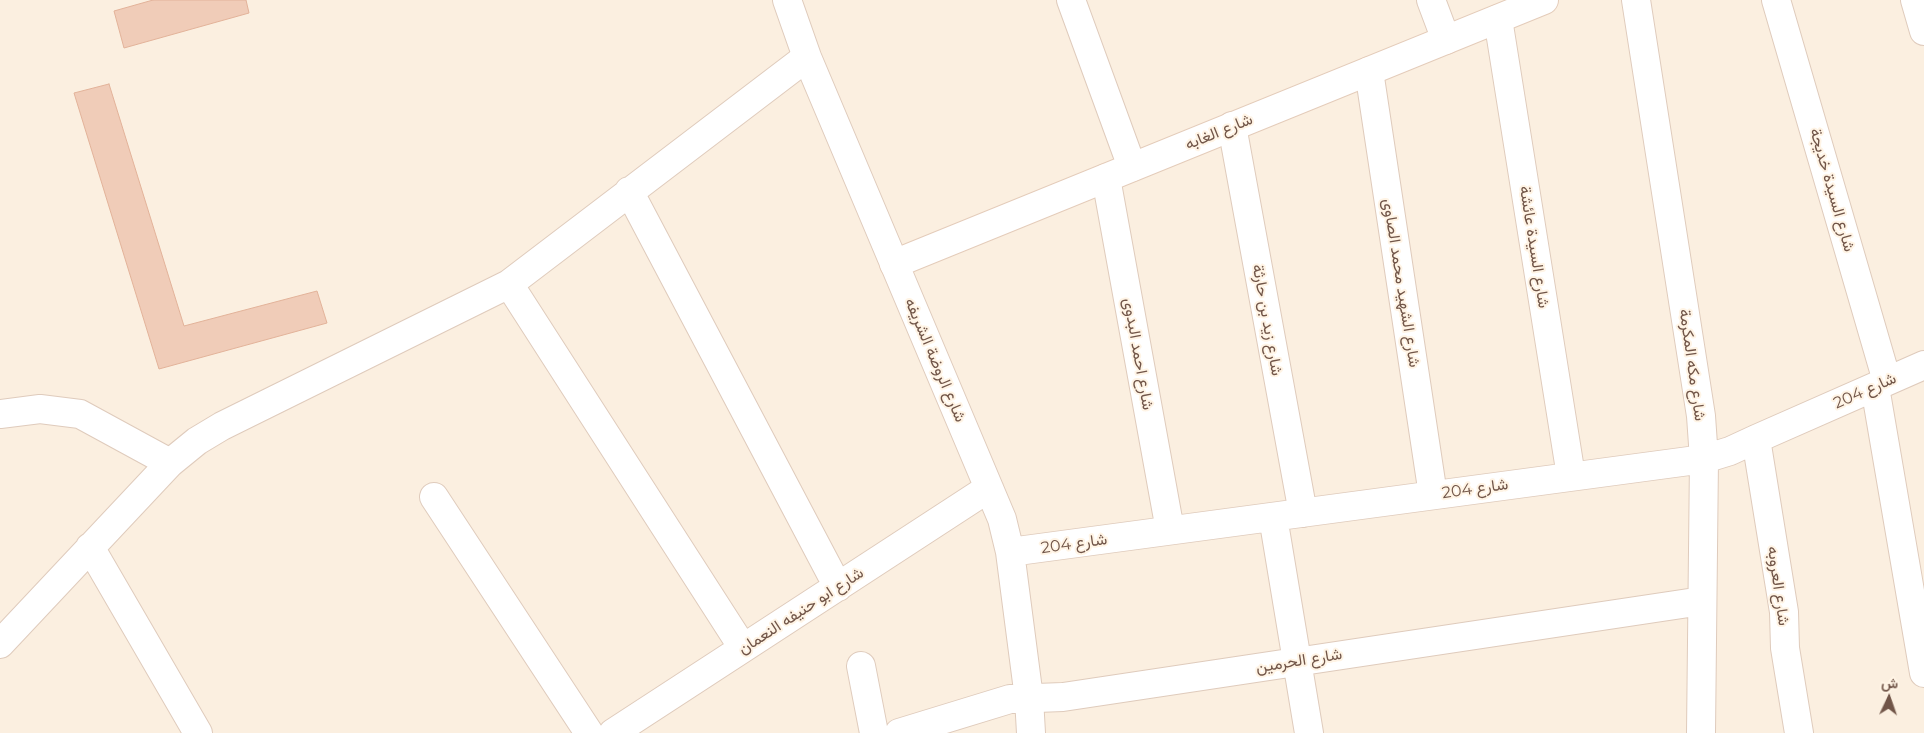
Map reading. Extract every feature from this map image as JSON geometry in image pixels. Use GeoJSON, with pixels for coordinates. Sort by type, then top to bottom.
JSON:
{"type":"FeatureCollection","features":[{"type":"Feature","properties":{"kind":"street","name":"شارع الروضة الشريفه"},"geometry":{"type":"LineString","coordinates":[[787,0],[807,57],[1002,519],[1010,552],[1029,698],[1031,733]]}},
{"type":"Feature","properties":{"kind":"street"},"geometry":{"type":"LineString","coordinates":[[1071,0],[1132,167]]}},
{"type":"Feature","properties":{"kind":"street"},"geometry":{"type":"LineString","coordinates":[[1431,0],[1446,40]]}},
{"type":"Feature","properties":{"kind":"street","name":"شارع الغابه"},"geometry":{"type":"LineString","coordinates":[[894,264],[1544,0]]}},
{"type":"Feature","properties":{"kind":"street","name":"شارع مكه المكرمة"},"geometry":{"type":"LineString","coordinates":[[1636,0],[1701,416],[1704,459],[1700,733]]}},
{"type":"Feature","properties":{"kind":"street","name":"شارع السيدة خديجة"},"geometry":{"type":"LineString","coordinates":[[1776,0],[1881,384],[1924,673]]}},
{"type":"Feature","properties":{"kind":"street"},"geometry":{"type":"LineString","coordinates":[[1915,0],[1924,31]]}},
{"type":"Feature","properties":{"kind":"street","name":"شارع السيدة عائشة"},"geometry":{"type":"LineString","coordinates":[[1498,19],[1571,476]]}},
{"type":"Feature","properties":{"kind":"street"},"geometry":{"type":"LineString","coordinates":[[0,644],[170,463],[197,441],[222,426],[509,284],[807,57]]}},
{"type":"Feature","properties":{"kind":"street","name":"شارع الشهيد محمد الصاوى"},"geometry":{"type":"LineString","coordinates":[[1369,71],[1433,495]]}},
{"type":"Feature","properties":{"kind":"street","name":"شارع زيد بن حارثة"},"geometry":{"type":"LineString","coordinates":[[1232,126],[1303,513]]}},
{"type":"Feature","properties":{"kind":"street","name":"شارع احمد البدوى"},"geometry":{"type":"LineString","coordinates":[[1106,178],[1170,530]]}},
{"type":"Feature","properties":{"kind":"street"},"geometry":{"type":"LineString","coordinates":[[629,191],[838,587]]}},
{"type":"Feature","properties":{"kind":"street"},"geometry":{"type":"LineString","coordinates":[[509,284],[743,648]]}},
{"type":"Feature","properties":{"kind":"street","name":"شارع 204"},"geometry":{"type":"LineString","coordinates":[[1010,552],[1704,459],[1730,451],[1924,365]]}},
{"type":"Feature","properties":{"kind":"street"},"geometry":{"type":"LineString","coordinates":[[0,414],[40,409],[80,414],[170,463]]}},
{"type":"Feature","properties":{"kind":"street","name":"شارع العروبه"},"geometry":{"type":"LineString","coordinates":[[1756,439],[1784,612],[1785,648],[1799,733]]}},
{"type":"Feature","properties":{"kind":"street","name":"شارع ابو حنيفه النعمان"},"geometry":{"type":"LineString","coordinates":[[613,733],[989,488]]}},
{"type":"Feature","properties":{"kind":"street"},"geometry":{"type":"LineString","coordinates":[[434,498],[590,733]]}},
{"type":"Feature","properties":{"kind":"street"},"geometry":{"type":"LineString","coordinates":[[1273,517],[1309,733]]}},
{"type":"Feature","properties":{"kind":"street"},"geometry":{"type":"LineString","coordinates":[[90,547],[198,733]]}},
{"type":"Feature","properties":{"kind":"street","name":"شارع الحرمين"},"geometry":{"type":"LineString","coordinates":[[899,733],[1010,699],[1064,697],[1702,601]]}},
{"type":"Feature","properties":{"kind":"street"},"geometry":{"type":"LineString","coordinates":[[861,666],[874,733]]}},
{"type":"Feature","properties":{"kind":"building"},"geometry":{"type":"Polygon","coordinates":[[[153,0],[246,0],[249,13],[124,48],[114,11],[153,0]]]}},
{"type":"Feature","properties":{"kind":"building"},"geometry":{"type":"Polygon","coordinates":[[[109,84],[184,326],[317,291],[327,323],[159,369],[74,93],[109,84]]]}}]}
